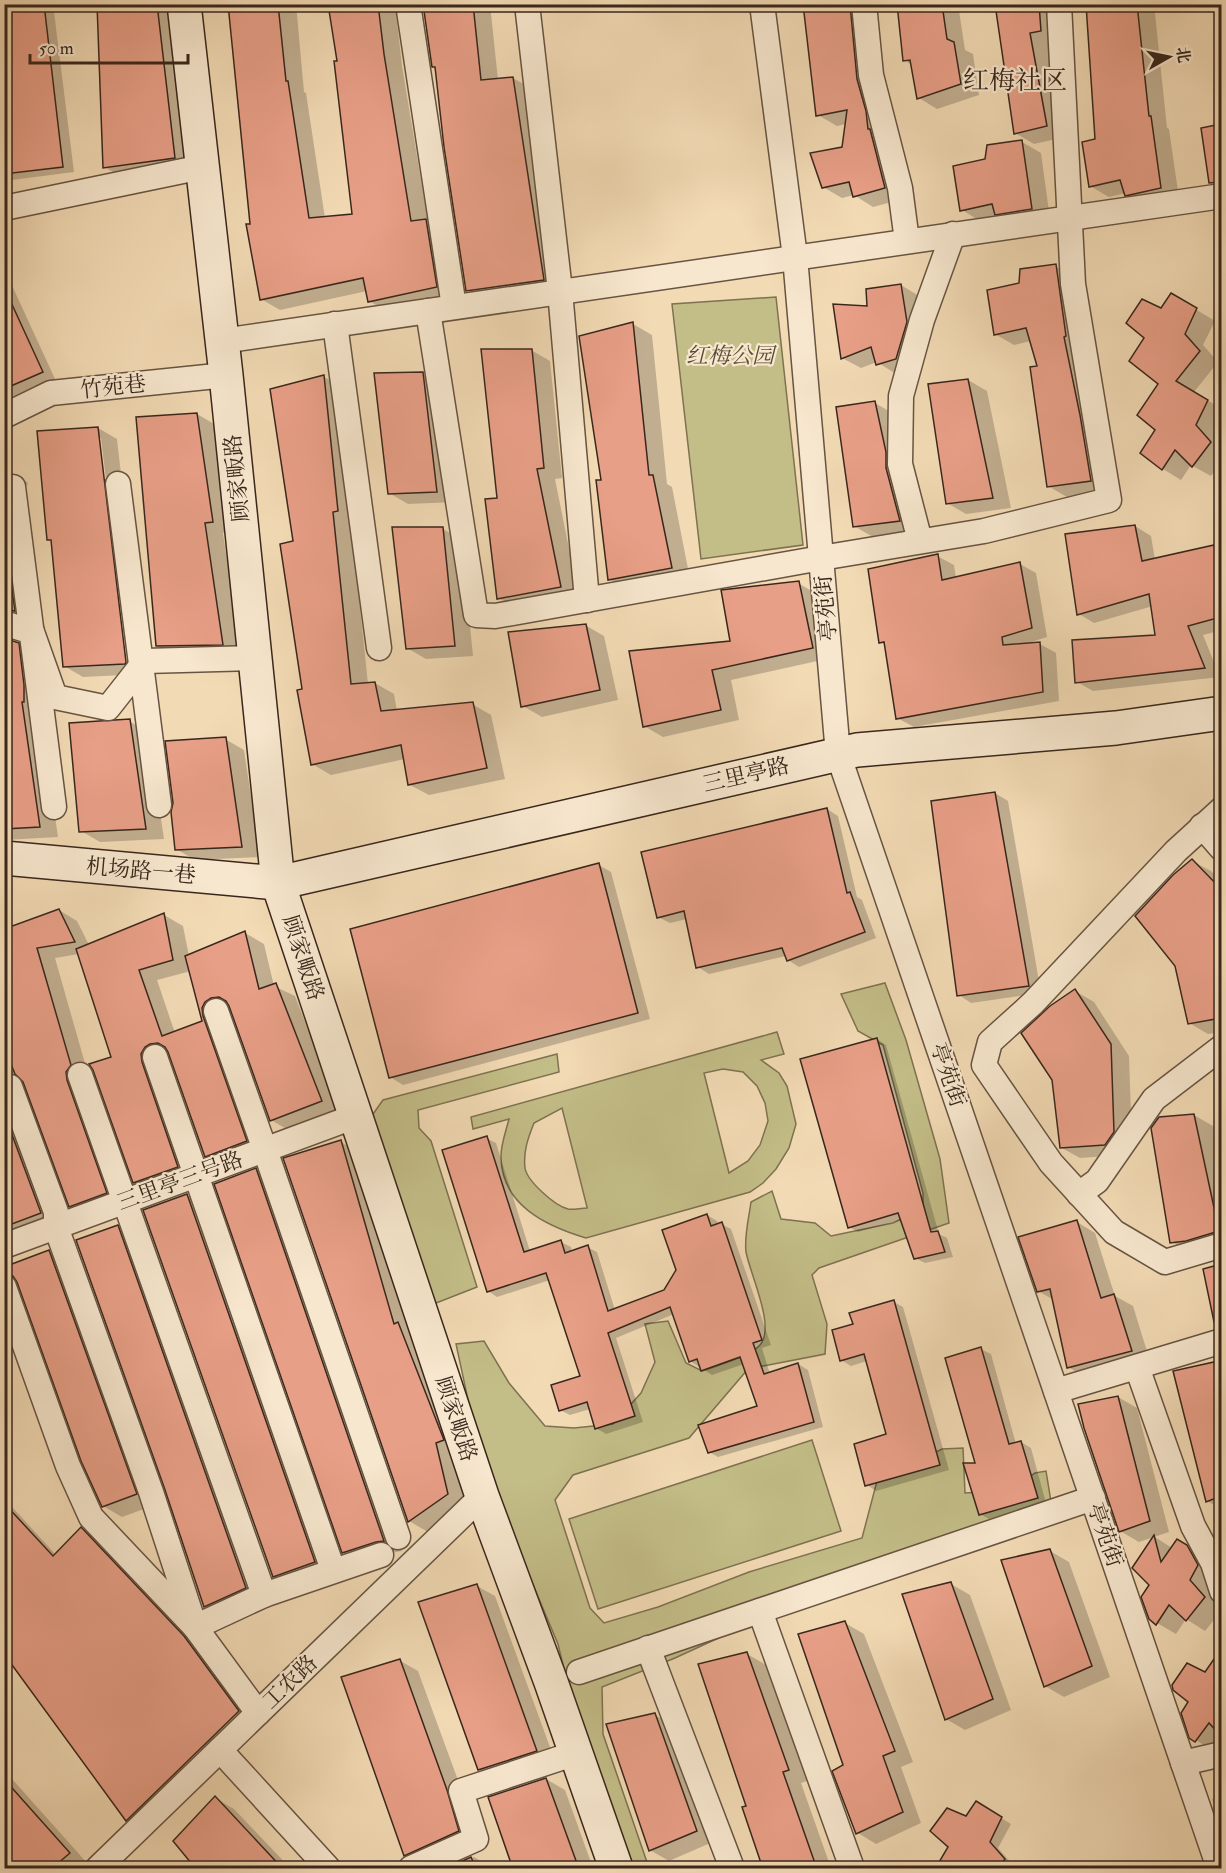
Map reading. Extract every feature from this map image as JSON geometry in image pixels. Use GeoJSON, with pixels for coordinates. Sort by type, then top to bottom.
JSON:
{"type":"FeatureCollection","features":[{"type":"Feature","properties":{"kind":"street","name":"顾家畈路"},"geometry":{"type":"LineString","coordinates":[[184,4],[226,375],[278,883],[482,1496],[616,1869]]}},
{"type":"Feature","properties":{"kind":"street"},"geometry":{"type":"LineString","coordinates":[[408,4],[454,307]]}},
{"type":"Feature","properties":{"kind":"street"},"geometry":{"type":"LineString","coordinates":[[527,4],[560,291],[587,600]]}},
{"type":"Feature","properties":{"kind":"street","name":"亭苑街"},"geometry":{"type":"LineString","coordinates":[[762,4],[795,257],[838,754],[1219,1869]]}},
{"type":"Feature","properties":{"kind":"street"},"geometry":{"type":"LineString","coordinates":[[864,4],[871,75],[900,188],[907,241]]}},
{"type":"Feature","properties":{"kind":"street"},"geometry":{"type":"LineString","coordinates":[[428,311],[476,615],[495,616],[984,531],[1108,500],[1073,284],[1059,4]]}},
{"type":"Feature","properties":{"kind":"street"},"geometry":{"type":"LineString","coordinates":[[4,208],[202,167]]}},
{"type":"Feature","properties":{"kind":"street"},"geometry":{"type":"LineString","coordinates":[[222,341],[1221,196]]}},
{"type":"Feature","properties":{"kind":"street"},"geometry":{"type":"LineString","coordinates":[[920,541],[900,464],[900,396],[922,320],[953,234]]}},
{"type":"Feature","properties":{"kind":"street"},"geometry":{"type":"LineString","coordinates":[[335,324],[379,648]]}},
{"type":"Feature","properties":{"kind":"street","name":"竹苑巷"},"geometry":{"type":"LineString","coordinates":[[4,416],[51,393],[226,375]]}},
{"type":"Feature","properties":{"kind":"street"},"geometry":{"type":"LineString","coordinates":[[118,484],[159,805]]}},
{"type":"Feature","properties":{"kind":"street"},"geometry":{"type":"LineString","coordinates":[[13,487],[54,807]]}},
{"type":"Feature","properties":{"kind":"street"},"geometry":{"type":"LineString","coordinates":[[4,623],[32,632]]}},
{"type":"Feature","properties":{"kind":"street"},"geometry":{"type":"LineString","coordinates":[[32,632],[55,697],[108,708],[145,661],[255,658]]}},
{"type":"Feature","properties":{"kind":"street","name":"三里亭路"},"geometry":{"type":"LineString","coordinates":[[278,883],[857,750],[1116,728],[1221,713]]}},
{"type":"Feature","properties":{"kind":"street"},"geometry":{"type":"LineString","coordinates":[[1221,809],[1176,851],[1033,1003],[990,1042],[984,1065],[1050,1164],[1114,1232],[1165,1262],[1221,1245]]}},
{"type":"Feature","properties":{"kind":"street"},"geometry":{"type":"LineString","coordinates":[[1202,826],[1221,849]]}},
{"type":"Feature","properties":{"kind":"street","name":"机场路一巷"},"geometry":{"type":"LineString","coordinates":[[4,858],[278,883]]}},
{"type":"Feature","properties":{"kind":"street"},"geometry":{"type":"LineString","coordinates":[[216,1011],[398,1537]]}},
{"type":"Feature","properties":{"kind":"street"},"geometry":{"type":"LineString","coordinates":[[1079,1194],[1097,1181],[1154,1099],[1221,1047]]}},
{"type":"Feature","properties":{"kind":"street"},"geometry":{"type":"LineString","coordinates":[[155,1057],[333,1570]]}},
{"type":"Feature","properties":{"kind":"street"},"geometry":{"type":"LineString","coordinates":[[80,1075],[264,1595]]}},
{"type":"Feature","properties":{"kind":"street"},"geometry":{"type":"LineString","coordinates":[[10,1087],[56,1212],[56,1227],[151,1492],[195,1627]]}},
{"type":"Feature","properties":{"kind":"street","name":"三里亭三号路"},"geometry":{"type":"LineString","coordinates":[[4,1246],[356,1116]]}},
{"type":"Feature","properties":{"kind":"street"},"geometry":{"type":"LineString","coordinates":[[4,1287],[68,1467],[91,1517],[195,1627],[258,1713]]}},
{"type":"Feature","properties":{"kind":"street"},"geometry":{"type":"LineString","coordinates":[[1056,1391],[1221,1341]]}},
{"type":"Feature","properties":{"kind":"street"},"geometry":{"type":"LineString","coordinates":[[1137,1367],[1193,1526],[1217,1562],[1221,1591]]}},
{"type":"Feature","properties":{"kind":"street","name":"工农路"},"geometry":{"type":"LineString","coordinates":[[98,1869],[482,1496]]}},
{"type":"Feature","properties":{"kind":"street"},"geometry":{"type":"LineString","coordinates":[[579,1672],[1092,1498]]}},
{"type":"Feature","properties":{"kind":"street"},"geometry":{"type":"LineString","coordinates":[[195,1627],[264,1595],[381,1555]]}},
{"type":"Feature","properties":{"kind":"street"},"geometry":{"type":"LineString","coordinates":[[760,1611],[852,1869]]}},
{"type":"Feature","properties":{"kind":"street"},"geometry":{"type":"LineString","coordinates":[[648,1648],[732,1869]]}},
{"type":"Feature","properties":{"kind":"street"},"geometry":{"type":"LineString","coordinates":[[220,1750],[328,1869]]}},
{"type":"Feature","properties":{"kind":"street"},"geometry":{"type":"LineString","coordinates":[[411,1869],[476,1839],[461,1791],[576,1753]]}},
{"type":"Feature","properties":{"kind":"street"},"geometry":{"type":"LineString","coordinates":[[1183,1763],[1221,1754]]}},
{"type":"Feature","properties":{"kind":"green space","name":"红梅公园"},"geometry":{"type":"Polygon","coordinates":[[[776,297],[803,545],[701,559],[672,304],[776,297]]]}},
{"type":"Feature","properties":{"kind":"green space"},"geometry":{"type":"Polygon","coordinates":[[[885,983],[906,1040],[940,1159],[949,1223],[819,1268],[812,1275],[827,1324],[825,1354],[748,1369],[689,1438],[573,1475],[555,1500],[590,1608],[604,1623],[658,1607],[749,1572],[862,1538],[877,1481],[942,1449],[963,1448],[965,1493],[1011,1490],[1035,1473],[1046,1471],[1054,1520],[749,1624],[675,1658],[602,1687],[603,1734],[649,1868],[624,1868],[588,1768],[558,1644],[509,1528],[476,1437],[456,1344],[484,1341],[509,1383],[545,1426],[574,1428],[613,1424],[641,1393],[655,1362],[645,1324],[668,1321],[686,1363],[702,1371],[741,1357],[760,1345],[764,1337],[764,1313],[746,1252],[751,1202],[772,1191],[781,1219],[815,1223],[831,1236],[893,1223],[923,1209],[923,1193],[883,1045],[858,1031],[841,994],[885,983]]]}},
{"type":"Feature","properties":{"kind":"green space"},"geometry":{"type":"Polygon","coordinates":[[[777,1032],[784,1054],[761,1060],[779,1073],[787,1086],[796,1124],[789,1148],[776,1169],[763,1183],[750,1192],[586,1238],[556,1227],[528,1211],[509,1188],[503,1173],[501,1156],[509,1119],[473,1129],[471,1117],[777,1032]],[[723,1069],[704,1073],[729,1173],[748,1161],[760,1145],[768,1121],[765,1103],[757,1086],[743,1072],[723,1069]],[[562,1108],[534,1123],[525,1151],[525,1168],[536,1186],[556,1203],[568,1209],[587,1208],[587,1207],[562,1108]]]}},
{"type":"Feature","properties":{"kind":"green space"},"geometry":{"type":"Polygon","coordinates":[[[557,1054],[559,1072],[418,1110],[419,1128],[431,1141],[477,1287],[431,1305],[371,1117],[383,1100],[557,1054]]]}},
{"type":"Feature","properties":{"kind":"green space"},"geometry":{"type":"Polygon","coordinates":[[[812,1440],[841,1531],[598,1609],[569,1519],[812,1440]]]}},
{"type":"Feature","properties":{"kind":"building"},"geometry":{"type":"Polygon","coordinates":[[[4,4],[44,4],[63,167],[4,174],[4,4]]]}},
{"type":"Feature","properties":{"kind":"building"},"geometry":{"type":"Polygon","coordinates":[[[97,4],[157,4],[175,158],[103,168],[97,4]]]}},
{"type":"Feature","properties":{"kind":"building"},"geometry":{"type":"Polygon","coordinates":[[[228,4],[278,4],[286,81],[288,81],[309,218],[352,214],[334,61],[337,61],[328,4],[378,4],[411,221],[426,219],[437,287],[368,302],[363,278],[260,300],[246,224],[250,224],[228,4]]]}},
{"type":"Feature","properties":{"kind":"building"},"geometry":{"type":"Polygon","coordinates":[[[423,4],[473,4],[481,80],[513,77],[544,280],[466,291],[444,147],[435,67],[432,67],[423,4]]]}},
{"type":"Feature","properties":{"kind":"building"},"geometry":{"type":"Polygon","coordinates":[[[803,4],[850,4],[857,79],[885,188],[853,197],[849,182],[822,188],[810,153],[842,147],[847,110],[816,116],[803,4]]]}},
{"type":"Feature","properties":{"kind":"building"},"geometry":{"type":"Polygon","coordinates":[[[897,4],[942,4],[947,39],[954,42],[961,84],[917,99],[910,60],[903,61],[897,4]]]}},
{"type":"Feature","properties":{"kind":"building"},"geometry":{"type":"Polygon","coordinates":[[[995,4],[1039,4],[1041,31],[1030,33],[1047,126],[1014,134],[995,4]]]}},
{"type":"Feature","properties":{"kind":"building"},"geometry":{"type":"Polygon","coordinates":[[[1086,4],[1137,4],[1149,116],[1151,116],[1161,188],[1125,196],[1120,180],[1089,187],[1082,142],[1095,139],[1086,4]]]}},
{"type":"Feature","properties":{"kind":"building"},"geometry":{"type":"Polygon","coordinates":[[[1221,124],[1221,182],[1209,183],[1201,128],[1221,124]]]}},
{"type":"Feature","properties":{"kind":"building"},"geometry":{"type":"Polygon","coordinates":[[[1022,140],[1032,209],[995,215],[992,204],[960,211],[953,166],[985,159],[987,145],[1022,140]]]}},
{"type":"Feature","properties":{"kind":"building"},"geometry":{"type":"Polygon","coordinates":[[[1056,264],[1066,336],[1064,337],[1091,481],[1047,487],[1030,367],[1037,366],[1026,328],[994,335],[987,290],[1019,283],[1020,269],[1056,264]]]}},
{"type":"Feature","properties":{"kind":"building"},"geometry":{"type":"Polygon","coordinates":[[[901,284],[907,322],[896,359],[876,365],[871,347],[841,359],[833,304],[867,306],[866,289],[901,284]]]}},
{"type":"Feature","properties":{"kind":"building"},"geometry":{"type":"Polygon","coordinates":[[[4,287],[43,372],[4,389],[4,287]]]}},
{"type":"Feature","properties":{"kind":"building"},"geometry":{"type":"Polygon","coordinates":[[[1171,293],[1197,308],[1185,334],[1200,351],[1176,381],[1208,400],[1196,425],[1211,442],[1192,467],[1175,450],[1162,470],[1140,453],[1155,430],[1137,415],[1158,384],[1129,361],[1144,338],[1126,323],[1142,299],[1161,308],[1171,293]]]}},
{"type":"Feature","properties":{"kind":"building"},"geometry":{"type":"Polygon","coordinates":[[[633,322],[649,475],[653,475],[672,568],[608,580],[596,480],[601,480],[579,336],[633,322]]]}},
{"type":"Feature","properties":{"kind":"building"},"geometry":{"type":"Polygon","coordinates":[[[481,349],[532,349],[544,468],[537,469],[561,587],[497,599],[485,499],[497,498],[481,349]]]}},
{"type":"Feature","properties":{"kind":"building"},"geometry":{"type":"Polygon","coordinates":[[[423,372],[437,492],[388,494],[374,373],[423,372]]]}},
{"type":"Feature","properties":{"kind":"building"},"geometry":{"type":"Polygon","coordinates":[[[324,375],[338,511],[333,512],[351,684],[375,682],[381,711],[473,702],[487,768],[408,785],[401,745],[311,765],[297,690],[302,689],[280,544],[293,541],[270,389],[324,375]]]}},
{"type":"Feature","properties":{"kind":"building"},"geometry":{"type":"Polygon","coordinates":[[[968,379],[993,498],[946,504],[928,384],[968,379]]]}},
{"type":"Feature","properties":{"kind":"building"},"geometry":{"type":"Polygon","coordinates":[[[875,401],[886,452],[886,468],[900,521],[853,527],[836,407],[875,401]]]}},
{"type":"Feature","properties":{"kind":"building"},"geometry":{"type":"Polygon","coordinates":[[[197,413],[213,522],[205,523],[223,645],[156,646],[136,417],[197,413]]]}},
{"type":"Feature","properties":{"kind":"building"},"geometry":{"type":"Polygon","coordinates":[[[98,427],[126,662],[125,664],[63,667],[51,540],[47,540],[37,431],[98,427]]]}},
{"type":"Feature","properties":{"kind":"building"},"geometry":{"type":"Polygon","coordinates":[[[1135,525],[1142,561],[1214,545],[1221,589],[1221,617],[1188,626],[1205,668],[1075,683],[1072,640],[1155,635],[1149,594],[1077,615],[1065,534],[1135,525]]]}},
{"type":"Feature","properties":{"kind":"building"},"geometry":{"type":"Polygon","coordinates":[[[392,527],[443,527],[455,646],[406,649],[392,527]]]}},
{"type":"Feature","properties":{"kind":"building"},"geometry":{"type":"Polygon","coordinates":[[[4,533],[15,611],[4,609],[4,533]]]}},
{"type":"Feature","properties":{"kind":"building"},"geometry":{"type":"Polygon","coordinates":[[[938,554],[942,580],[1020,562],[1032,628],[1002,637],[1003,645],[1040,642],[1043,692],[896,719],[884,642],[879,643],[868,569],[938,554]]]}},
{"type":"Feature","properties":{"kind":"building"},"geometry":{"type":"Polygon","coordinates":[[[799,581],[813,648],[712,670],[721,710],[643,727],[629,651],[730,641],[721,590],[799,581]]]}},
{"type":"Feature","properties":{"kind":"building"},"geometry":{"type":"Polygon","coordinates":[[[586,624],[600,690],[521,707],[508,632],[586,624]]]}},
{"type":"Feature","properties":{"kind":"building"},"geometry":{"type":"Polygon","coordinates":[[[4,638],[19,643],[24,685],[24,702],[22,702],[40,827],[4,829],[4,638]]]}},
{"type":"Feature","properties":{"kind":"building"},"geometry":{"type":"Polygon","coordinates":[[[130,719],[146,829],[79,832],[69,723],[130,719]]]}},
{"type":"Feature","properties":{"kind":"building"},"geometry":{"type":"Polygon","coordinates":[[[226,737],[242,847],[175,850],[171,812],[173,803],[165,741],[226,737]]]}},
{"type":"Feature","properties":{"kind":"building"},"geometry":{"type":"Polygon","coordinates":[[[995,792],[1029,986],[957,996],[931,801],[995,792]]]}},
{"type":"Feature","properties":{"kind":"building"},"geometry":{"type":"Polygon","coordinates":[[[827,808],[847,893],[850,892],[865,932],[787,961],[782,948],[696,968],[684,911],[657,918],[641,852],[827,808]]]}},
{"type":"Feature","properties":{"kind":"building"},"geometry":{"type":"Polygon","coordinates":[[[1192,859],[1221,889],[1221,1018],[1188,1024],[1175,966],[1135,916],[1173,875],[1192,859]]]}},
{"type":"Feature","properties":{"kind":"building"},"geometry":{"type":"Polygon","coordinates":[[[599,863],[638,1013],[389,1078],[350,929],[599,863]]]}},
{"type":"Feature","properties":{"kind":"building"},"geometry":{"type":"Polygon","coordinates":[[[59,909],[75,942],[37,948],[71,1065],[66,1072],[67,1080],[107,1193],[69,1207],[23,1082],[15,1074],[4,1047],[4,1006],[10,1005],[4,985],[4,929],[59,909]]]}},
{"type":"Feature","properties":{"kind":"building"},"geometry":{"type":"Polygon","coordinates":[[[164,913],[173,960],[139,970],[162,1036],[202,1021],[185,956],[245,931],[259,989],[276,983],[322,1101],[270,1121],[229,1006],[219,997],[211,998],[202,1008],[203,1016],[247,1141],[205,1157],[168,1052],[158,1043],[150,1044],[141,1054],[142,1062],[178,1167],[133,1183],[89,1064],[111,1057],[76,949],[164,913]]]}},
{"type":"Feature","properties":{"kind":"building"},"geometry":{"type":"Polygon","coordinates":[[[1075,989],[1111,1044],[1114,1132],[1105,1145],[1060,1148],[1052,1080],[1021,1033],[1050,1006],[1075,989]]]}},
{"type":"Feature","properties":{"kind":"building"},"geometry":{"type":"Polygon","coordinates":[[[877,1038],[931,1232],[938,1231],[945,1252],[914,1259],[898,1213],[848,1228],[800,1059],[877,1038]]]}},
{"type":"Feature","properties":{"kind":"building"},"geometry":{"type":"Polygon","coordinates":[[[4,1113],[41,1213],[4,1227],[4,1113]]]}},
{"type":"Feature","properties":{"kind":"building"},"geometry":{"type":"Polygon","coordinates":[[[1194,1114],[1219,1231],[1186,1241],[1170,1243],[1151,1128],[1159,1117],[1194,1114]]]}},
{"type":"Feature","properties":{"kind":"building"},"geometry":{"type":"Polygon","coordinates":[[[487,1136],[524,1252],[561,1240],[565,1253],[588,1245],[608,1311],[664,1290],[676,1270],[662,1230],[707,1214],[711,1226],[722,1222],[762,1340],[753,1343],[764,1374],[798,1363],[814,1422],[708,1453],[698,1425],[757,1406],[740,1357],[701,1371],[697,1359],[689,1362],[670,1307],[608,1333],[635,1416],[595,1429],[587,1402],[559,1411],[551,1385],[580,1376],[546,1273],[487,1292],[442,1150],[487,1136]]]}},
{"type":"Feature","properties":{"kind":"building"},"geometry":{"type":"Polygon","coordinates":[[[341,1140],[394,1324],[398,1322],[444,1440],[436,1443],[448,1494],[408,1522],[283,1158],[341,1140]]]}},
{"type":"Feature","properties":{"kind":"building"},"geometry":{"type":"Polygon","coordinates":[[[256,1168],[384,1541],[342,1553],[214,1184],[256,1168]]]}},
{"type":"Feature","properties":{"kind":"building"},"geometry":{"type":"Polygon","coordinates":[[[187,1194],[315,1562],[273,1577],[143,1210],[187,1194]]]}},
{"type":"Feature","properties":{"kind":"building"},"geometry":{"type":"Polygon","coordinates":[[[1077,1220],[1101,1298],[1114,1294],[1132,1351],[1067,1368],[1050,1289],[1037,1292],[1018,1237],[1077,1220]]]}},
{"type":"Feature","properties":{"kind":"building"},"geometry":{"type":"Polygon","coordinates":[[[118,1225],[246,1588],[204,1607],[76,1240],[118,1225]]]}},
{"type":"Feature","properties":{"kind":"building"},"geometry":{"type":"Polygon","coordinates":[[[49,1250],[137,1494],[102,1507],[81,1461],[17,1282],[4,1267],[49,1250]]]}},
{"type":"Feature","properties":{"kind":"building"},"geometry":{"type":"Polygon","coordinates":[[[1221,1264],[1221,1321],[1214,1322],[1203,1269],[1221,1264]]]}},
{"type":"Feature","properties":{"kind":"building"},"geometry":{"type":"Polygon","coordinates":[[[894,1300],[940,1465],[865,1486],[854,1444],[886,1434],[864,1354],[840,1361],[832,1330],[853,1324],[849,1313],[894,1300]]]}},
{"type":"Feature","properties":{"kind":"building"},"geometry":{"type":"Polygon","coordinates":[[[981,1347],[1009,1444],[1021,1441],[1038,1498],[979,1515],[963,1463],[975,1463],[945,1358],[981,1347]]]}},
{"type":"Feature","properties":{"kind":"building"},"geometry":{"type":"Polygon","coordinates":[[[1214,1362],[1221,1391],[1221,1496],[1206,1502],[1173,1371],[1214,1362]]]}},
{"type":"Feature","properties":{"kind":"building"},"geometry":{"type":"Polygon","coordinates":[[[1118,1396],[1150,1521],[1119,1532],[1078,1404],[1118,1396]]]}},
{"type":"Feature","properties":{"kind":"building"},"geometry":{"type":"Polygon","coordinates":[[[4,1503],[53,1556],[81,1527],[184,1636],[239,1711],[126,1821],[4,1654],[4,1503]]]}},
{"type":"Feature","properties":{"kind":"building"},"geometry":{"type":"Polygon","coordinates":[[[1154,1535],[1161,1562],[1177,1539],[1187,1545],[1198,1565],[1190,1580],[1205,1597],[1186,1621],[1169,1605],[1156,1625],[1149,1619],[1141,1597],[1149,1585],[1132,1568],[1154,1535]]]}},
{"type":"Feature","properties":{"kind":"building"},"geometry":{"type":"Polygon","coordinates":[[[1050,1549],[1092,1666],[1044,1687],[1001,1560],[1050,1549]]]}},
{"type":"Feature","properties":{"kind":"building"},"geometry":{"type":"Polygon","coordinates":[[[951,1582],[993,1699],[945,1720],[902,1594],[951,1582]]]}},
{"type":"Feature","properties":{"kind":"building"},"geometry":{"type":"Polygon","coordinates":[[[477,1584],[537,1751],[478,1770],[418,1602],[477,1584]]]}},
{"type":"Feature","properties":{"kind":"building"},"geometry":{"type":"Polygon","coordinates":[[[845,1621],[895,1751],[883,1756],[903,1812],[856,1834],[832,1771],[843,1765],[798,1634],[845,1621]]]}},
{"type":"Feature","properties":{"kind":"building"},"geometry":{"type":"Polygon","coordinates":[[[1221,1649],[1221,1736],[1209,1723],[1195,1742],[1189,1738],[1181,1713],[1188,1702],[1173,1690],[1172,1685],[1187,1663],[1205,1672],[1221,1649]]]}},
{"type":"Feature","properties":{"kind":"building"},"geometry":{"type":"Polygon","coordinates":[[[747,1652],[789,1770],[783,1772],[817,1869],[763,1869],[742,1807],[746,1806],[698,1664],[747,1652]]]}},
{"type":"Feature","properties":{"kind":"building"},"geometry":{"type":"Polygon","coordinates":[[[400,1659],[447,1790],[459,1831],[404,1856],[341,1677],[400,1659]]]}},
{"type":"Feature","properties":{"kind":"building"},"geometry":{"type":"Polygon","coordinates":[[[655,1713],[697,1831],[649,1851],[606,1724],[655,1713]]]}},
{"type":"Feature","properties":{"kind":"building"},"geometry":{"type":"Polygon","coordinates":[[[546,1778],[579,1869],[513,1869],[488,1797],[546,1778]]]}},
{"type":"Feature","properties":{"kind":"building"},"geometry":{"type":"Polygon","coordinates":[[[4,1779],[70,1853],[51,1869],[4,1869],[4,1779]]]}},
{"type":"Feature","properties":{"kind":"building"},"geometry":{"type":"Polygon","coordinates":[[[215,1796],[283,1869],[196,1869],[173,1841],[215,1796]]]}},
{"type":"Feature","properties":{"kind":"building"},"geometry":{"type":"Polygon","coordinates":[[[976,1801],[1002,1817],[990,1842],[1005,1859],[997,1869],[935,1869],[948,1847],[930,1831],[947,1808],[966,1816],[976,1801]]]}},
{"type":"Feature","properties":{"kind":"building"},"geometry":{"type":"Polygon","coordinates":[[[471,1857],[476,1869],[445,1869],[471,1857]]]}},
{"type":"Feature","properties":{"kind":"district","name":"红梅社区"},"geometry":{"type":"Point","coordinates":[1015,81]}}]}
